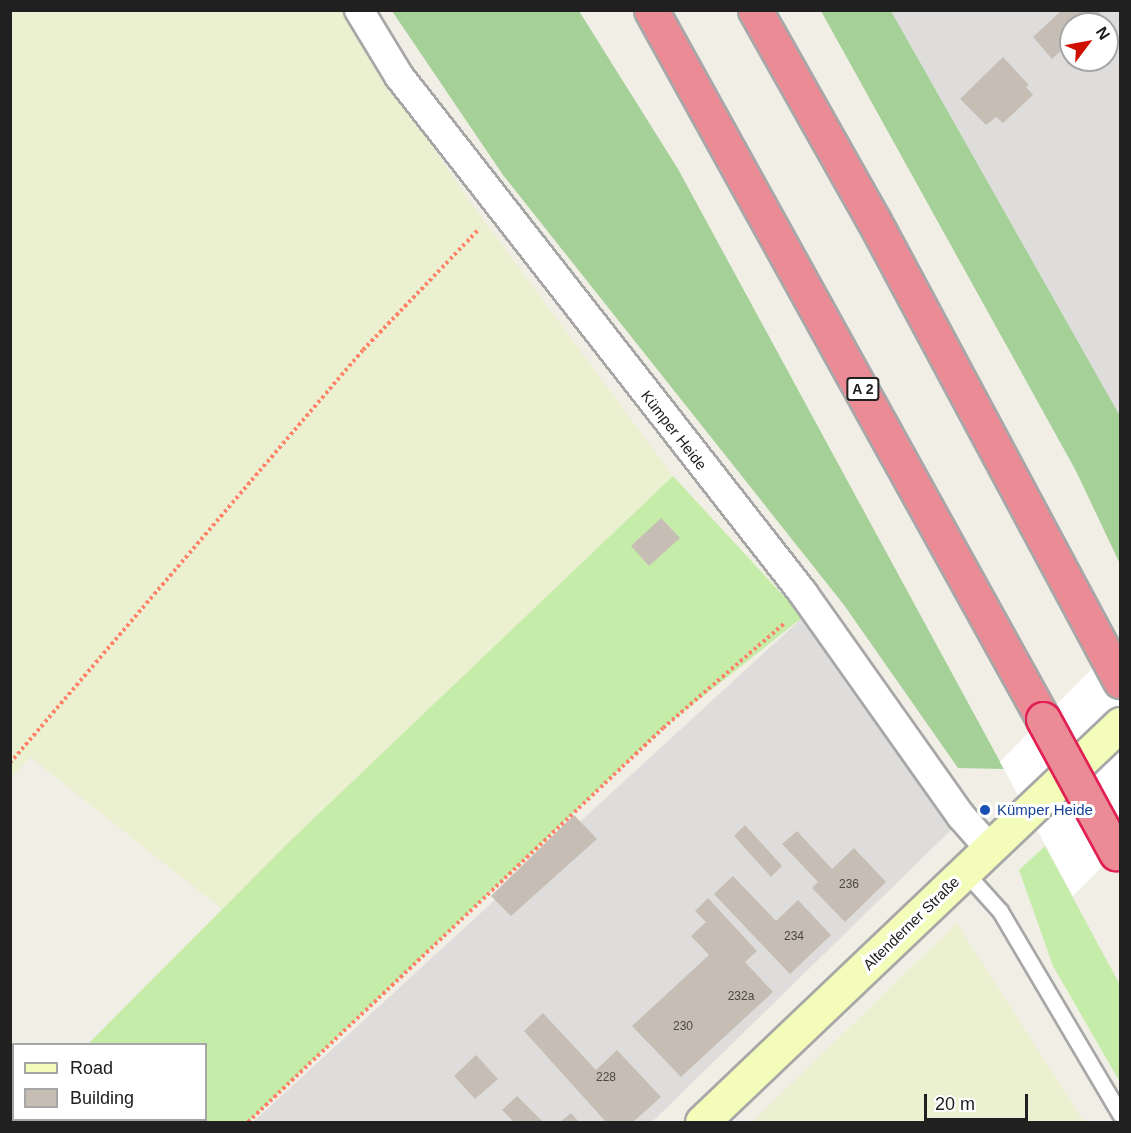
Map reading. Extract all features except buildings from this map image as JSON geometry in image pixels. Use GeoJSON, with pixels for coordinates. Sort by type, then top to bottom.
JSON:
{"type":"FeatureCollection","features":[{"type":"Feature","properties":{"kind":"highway","name":"A 2"},"geometry":{"type":"LineString","coordinates":[[651,10],[1118,858]]}},
{"type":"Feature","properties":{"kind":"highway"},"geometry":{"type":"LineString","coordinates":[[755,10],[874,221],[1113,668]]}},
{"type":"Feature","properties":{"kind":"main road","name":"Altenderner Straße"},"geometry":{"type":"LineString","coordinates":[[702,1122],[1120,724]]}},
{"type":"Feature","properties":{"kind":"street","name":"Kümper Heide"},"geometry":{"type":"LineString","coordinates":[[359,10],[399,76],[502,212],[810,602],[961,816],[990,849]]}},
{"type":"Feature","properties":{"kind":"lane"},"geometry":{"type":"LineString","coordinates":[[965,872],[1000,911],[1120,1114]]}},
{"type":"Feature","properties":{"kind":"path"},"geometry":{"type":"LineString","coordinates":[[10,763],[363,350],[466,238],[502,212]]}},
{"type":"Feature","properties":{"kind":"path"},"geometry":{"type":"LineString","coordinates":[[248,1122],[663,728],[810,602]]}},
{"type":"Feature","properties":{"kind":"shaded area"},"geometry":{"type":"Polygon","coordinates":[[[891,11],[1120,11],[1120,416],[891,11]]]}},
{"type":"Feature","properties":{"kind":"shaded area"},"geometry":{"type":"Polygon","coordinates":[[[803,617],[951,830],[652,1122],[253,1122],[803,617]]]}},
{"type":"Feature","properties":{"kind":"green space"},"geometry":{"type":"Polygon","coordinates":[[[11,11],[341,11],[468,199],[673,476],[222,909],[30,757],[11,778],[11,11]]]}},
{"type":"Feature","properties":{"kind":"green space"},"geometry":{"type":"Polygon","coordinates":[[[392,11],[579,11],[678,169],[1004,769],[958,768],[844,605],[503,175],[392,11]]]}},
{"type":"Feature","properties":{"kind":"green space"},"geometry":{"type":"Polygon","coordinates":[[[821,11],[891,11],[1120,416],[1120,564],[1076,471],[821,11]]]}},
{"type":"Feature","properties":{"kind":"green space"},"geometry":{"type":"Polygon","coordinates":[[[673,476],[803,617],[663,728],[248,1122],[11,1122],[207,1121],[207,1043],[89,1043],[288,843],[673,476]]]}},
{"type":"Feature","properties":{"kind":"green space"},"geometry":{"type":"Polygon","coordinates":[[[1045,846],[1120,985],[1120,1082],[1053,966],[1019,870],[1045,846]]]}},
{"type":"Feature","properties":{"kind":"green space"},"geometry":{"type":"Polygon","coordinates":[[[957,923],[1084,1122],[752,1122],[957,923]]]}},
{"type":"Feature","properties":{"kind":"pier"},"geometry":{"type":"Polygon","coordinates":[[[1120,640],[1120,848],[1073,896],[1000,762],[1120,640]]]}},
{"type":"Feature","properties":{"kind":"place","name":"Kümper Heide"},"geometry":{"type":"Point","coordinates":[985,810]}}]}
